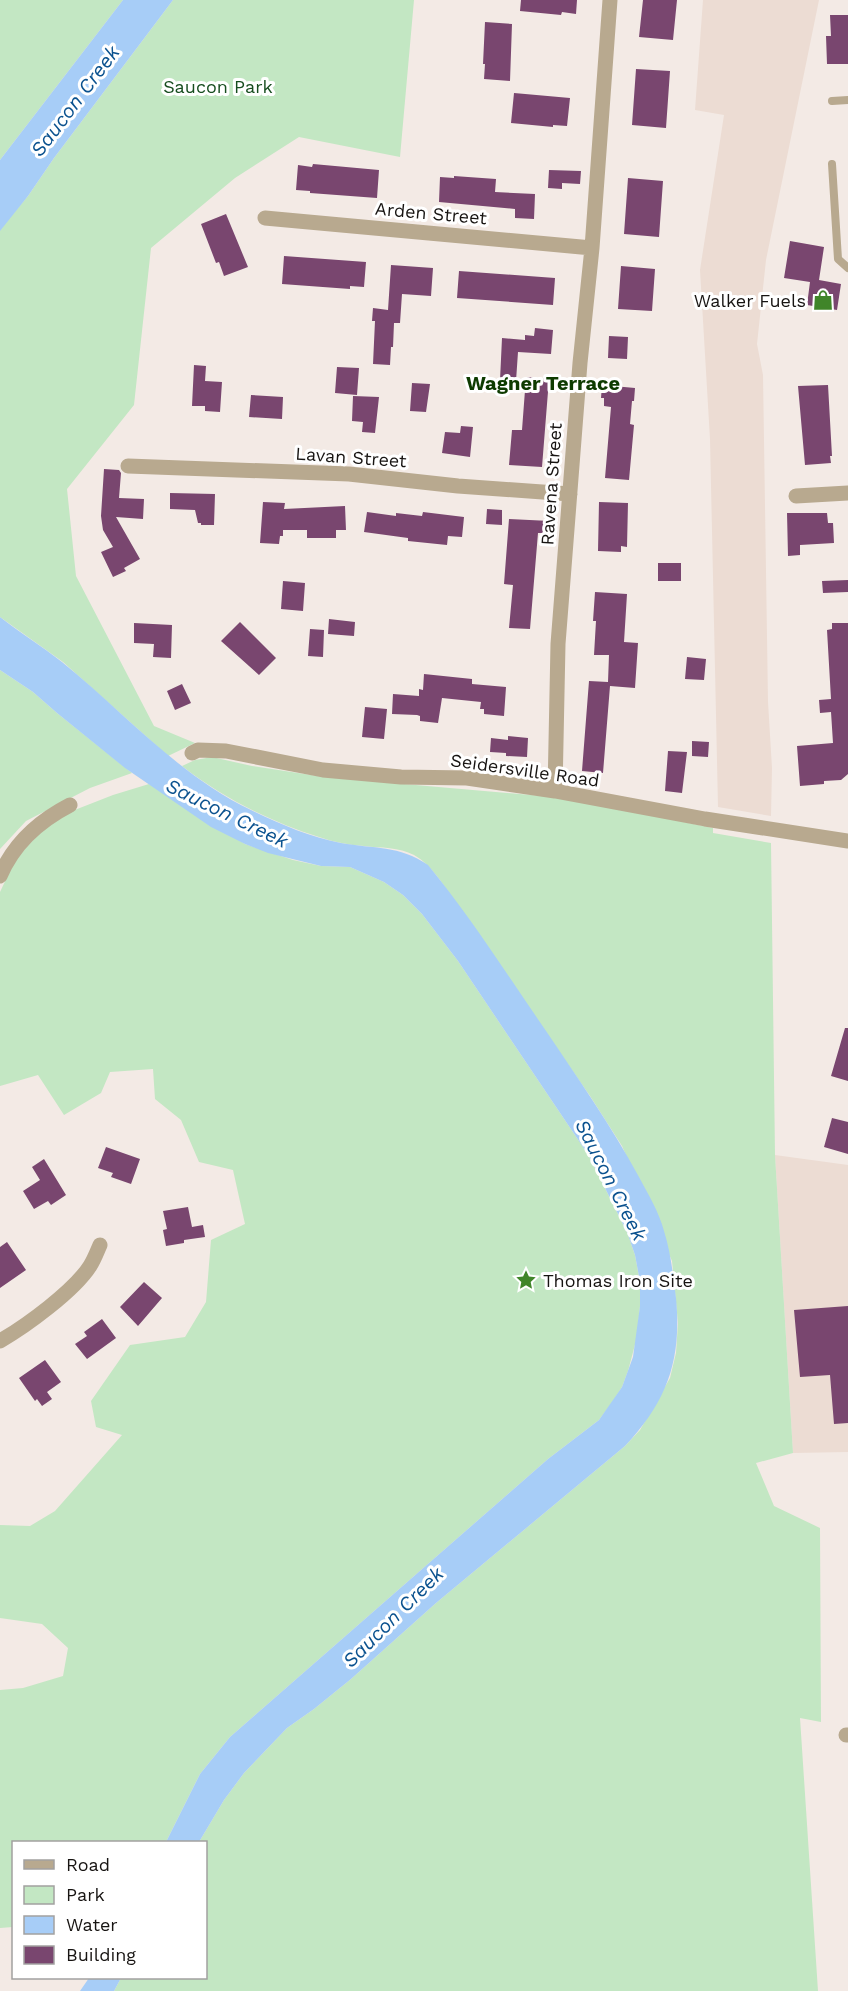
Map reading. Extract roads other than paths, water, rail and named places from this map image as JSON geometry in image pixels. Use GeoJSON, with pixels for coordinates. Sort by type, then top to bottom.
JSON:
{"type":"FeatureCollection","features":[{"type":"Feature","properties":{"kind":"street","name":"Ravena Street"},"geometry":{"type":"LineString","coordinates":[[555,791],[558,644],[580,363],[592,248],[610,0]]}},
{"type":"Feature","properties":{"kind":"street","name":"Arden Street"},"geometry":{"type":"LineString","coordinates":[[265,218],[592,248]]}},
{"type":"Feature","properties":{"kind":"street","name":"Lavan Street"},"geometry":{"type":"LineString","coordinates":[[128,466],[349,474],[458,486],[570,494]]}},
{"type":"Feature","properties":{"kind":"street"},"geometry":{"type":"LineString","coordinates":[[796,496],[848,493]]}},
{"type":"Feature","properties":{"kind":"street","name":"Seidersville Road"},"geometry":{"type":"LineString","coordinates":[[192,753],[198,750],[226,751],[323,770],[401,777],[467,778],[848,841]]}},
{"type":"Feature","properties":{"kind":"street"},"geometry":{"type":"LineString","coordinates":[[0,876],[6,862],[36,826],[70,805]]}},
{"type":"Feature","properties":{"kind":"street"},"geometry":{"type":"LineString","coordinates":[[0,1341],[24,1327],[79,1280],[91,1265],[100,1245]]}},
{"type":"Feature","properties":{"kind":"lane"},"geometry":{"type":"LineString","coordinates":[[832,101],[848,100]]}},
{"type":"Feature","properties":{"kind":"lane"},"geometry":{"type":"LineString","coordinates":[[832,164],[838,259],[848,268]]}},
{"type":"Feature","properties":{"kind":"water","name":"Saucon Creek"},"geometry":{"type":"Polygon","coordinates":[[[123,0],[173,0],[0,231],[0,160],[123,0]]]}},
{"type":"Feature","properties":{"kind":"water","name":"Saucon Creek"},"geometry":{"type":"Polygon","coordinates":[[[0,617],[62,662],[176,761],[225,796],[307,834],[341,843],[396,851],[428,865],[487,945],[617,1139],[656,1210],[672,1264],[677,1320],[674,1360],[661,1396],[652,1413],[639,1429],[625,1446],[436,1603],[351,1679],[287,1728],[244,1773],[224,1800],[200,1841],[166,1841],[200,1774],[230,1737],[548,1459],[599,1420],[622,1387],[633,1357],[640,1306],[640,1282],[635,1255],[627,1232],[589,1156],[458,961],[422,914],[403,895],[384,882],[350,867],[321,866],[268,853],[211,827],[125,768],[33,692],[0,670],[0,617]]]}},
{"type":"Feature","properties":{"kind":"water"},"geometry":{"type":"Polygon","coordinates":[[[88,1979],[120,1979],[114,1991],[80,1991],[88,1979]]]}},
{"type":"Feature","properties":{"kind":"place","name":"Walker Fuels"},"geometry":{"type":"Point","coordinates":[823,300]}},
{"type":"Feature","properties":{"kind":"place","name":"Thomas Iron Site"},"geometry":{"type":"Point","coordinates":[526,1280]}},
{"type":"Feature","properties":{"kind":"district","name":"Wagner Terrace"},"geometry":{"type":"Point","coordinates":[543,383]}},
{"type":"Feature","properties":{"kind":"park label","name":"Saucon Park"},"geometry":{"type":"Point","coordinates":[218,86]}}]}
